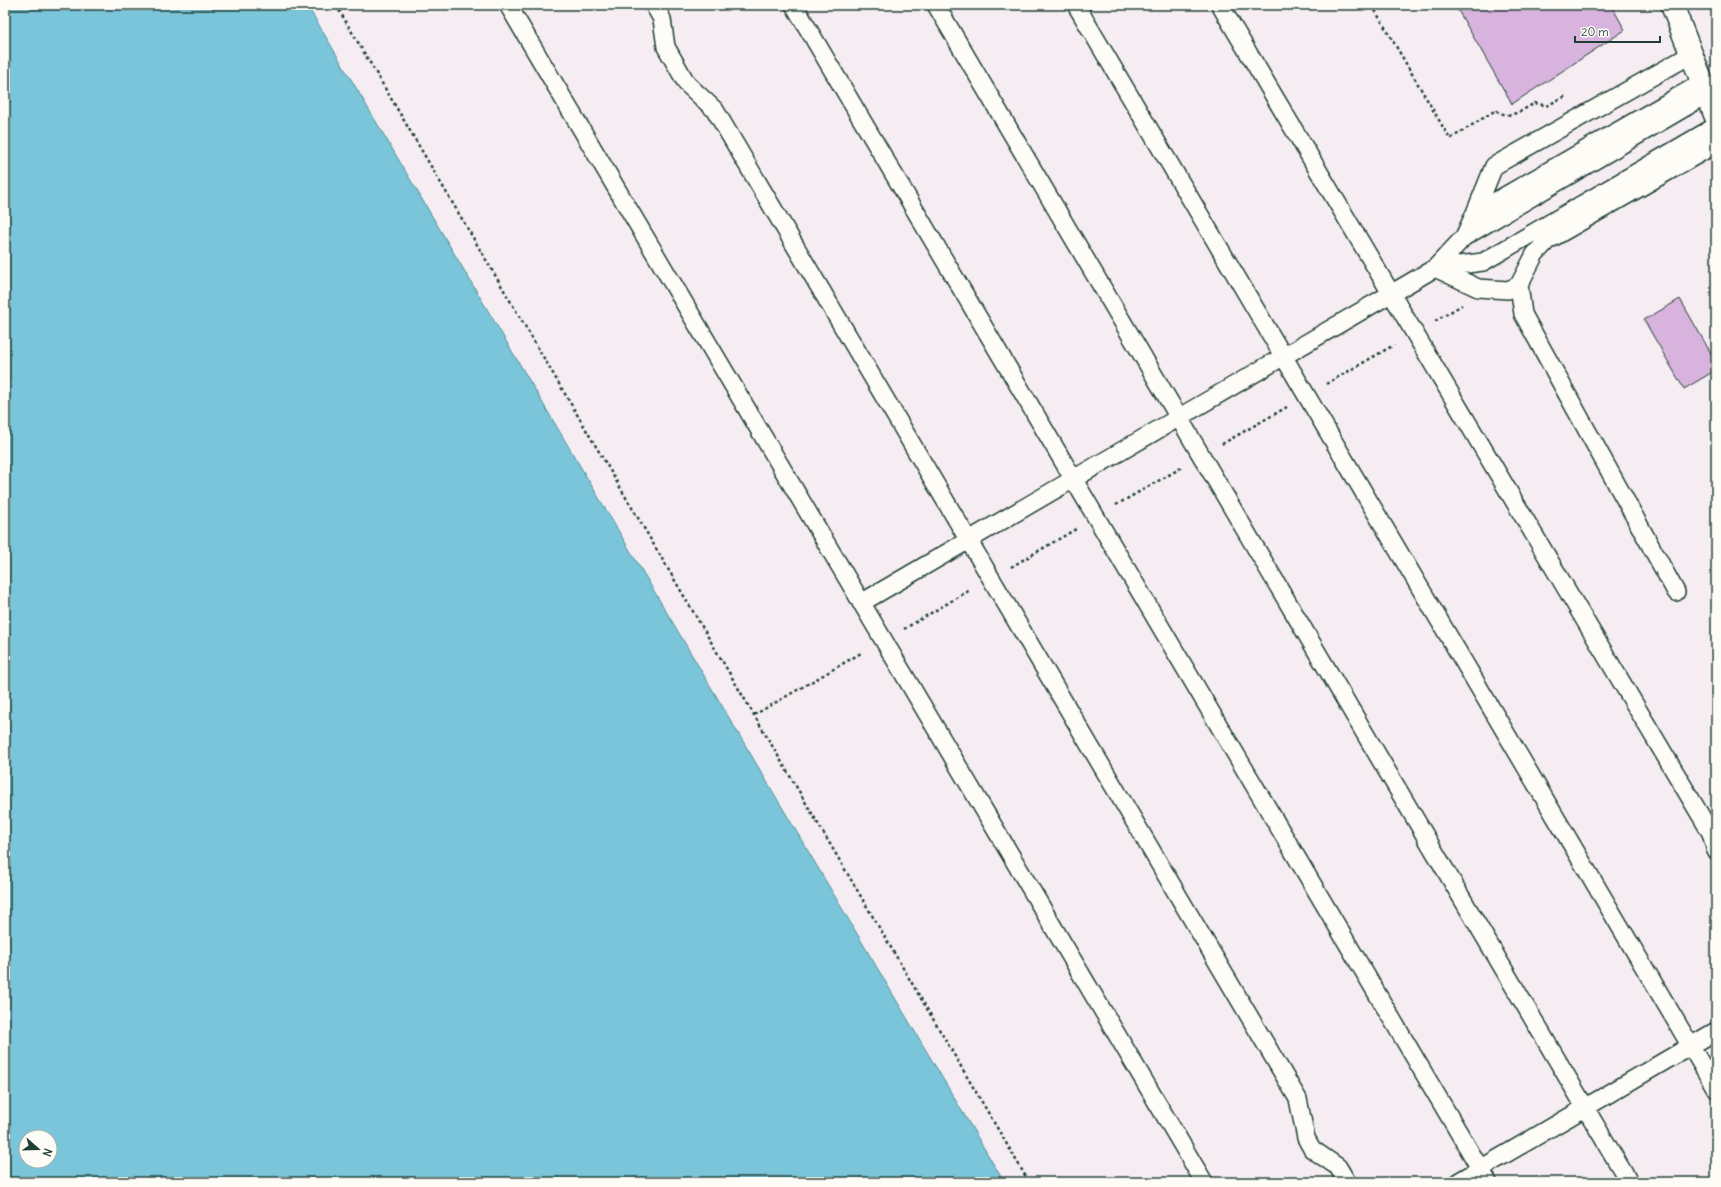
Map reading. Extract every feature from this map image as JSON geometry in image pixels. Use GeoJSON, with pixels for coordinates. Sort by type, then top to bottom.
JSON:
{"type":"FeatureCollection","features":[{"type":"Feature","properties":{"kind":"street"},"geometry":{"type":"LineString","coordinates":[[1672,5],[1716,117]]}},
{"type":"Feature","properties":{"kind":"lane"},"geometry":{"type":"LineString","coordinates":[[508,5],[1204,1182]]}},
{"type":"Feature","properties":{"kind":"lane"},"geometry":{"type":"LineString","coordinates":[[654,5],[662,19],[666,47],[687,84],[715,110],[1298,1099],[1306,1138],[1312,1149],[1338,1167],[1347,1182]]}},
{"type":"Feature","properties":{"kind":"lane"},"geometry":{"type":"LineString","coordinates":[[794,5],[1484,1175]]}},
{"type":"Feature","properties":{"kind":"lane"},"geometry":{"type":"LineString","coordinates":[[936,5],[1629,1182]]}},
{"type":"Feature","properties":{"kind":"lane"},"geometry":{"type":"LineString","coordinates":[[1076,5],[1716,1089]]}},
{"type":"Feature","properties":{"kind":"lane"},"geometry":{"type":"LineString","coordinates":[[1220,5],[1711,833],[1716,851]]}},
{"type":"Feature","properties":{"kind":"lane"},"geometry":{"type":"LineString","coordinates":[[1464,237],[1494,166],[1692,54]]}},
{"type":"Feature","properties":{"kind":"lane"},"geometry":{"type":"LineString","coordinates":[[861,602],[1435,268],[1464,237],[1705,88]]}},
{"type":"Feature","properties":{"kind":"lane"},"geometry":{"type":"LineString","coordinates":[[1475,213],[1705,88]]}},
{"type":"Feature","properties":{"kind":"lane"},"geometry":{"type":"LineString","coordinates":[[1435,268],[1483,262],[1716,126]]}},
{"type":"Feature","properties":{"kind":"lane"},"geometry":{"type":"LineString","coordinates":[[1676,592],[1523,314],[1519,285],[1535,254],[1547,241],[1716,144]]}},
{"type":"Feature","properties":{"kind":"lane"},"geometry":{"type":"LineString","coordinates":[[1435,268],[1478,288],[1508,290],[1519,285]]}},
{"type":"Feature","properties":{"kind":"lane"},"geometry":{"type":"LineString","coordinates":[[1458,1182],[1484,1175],[1585,1108],[1716,1031]]}},
{"type":"Feature","properties":{"kind":"path"},"geometry":{"type":"LineString","coordinates":[[336,5],[1029,1182]]}},
{"type":"Feature","properties":{"kind":"path"},"geometry":{"type":"LineString","coordinates":[[1372,5],[1450,138],[1496,110],[1501,114],[1512,115],[1535,103],[1546,106],[1566,96]]}},
{"type":"Feature","properties":{"kind":"path"},"geometry":{"type":"LineString","coordinates":[[754,715],[1468,302]]}},
{"type":"Feature","properties":{"kind":"water"},"geometry":{"type":"Polygon","coordinates":[[[5,5],[307,5],[1004,1182],[5,1182],[5,5]]]}},
{"type":"Feature","properties":{"kind":"building"},"geometry":{"type":"Polygon","coordinates":[[[1455,5],[1611,5],[1625,30],[1512,104],[1455,5]]]}},
{"type":"Feature","properties":{"kind":"building"},"geometry":{"type":"Polygon","coordinates":[[[1680,299],[1716,362],[1716,370],[1684,389],[1644,320],[1680,299]]]}}]}
